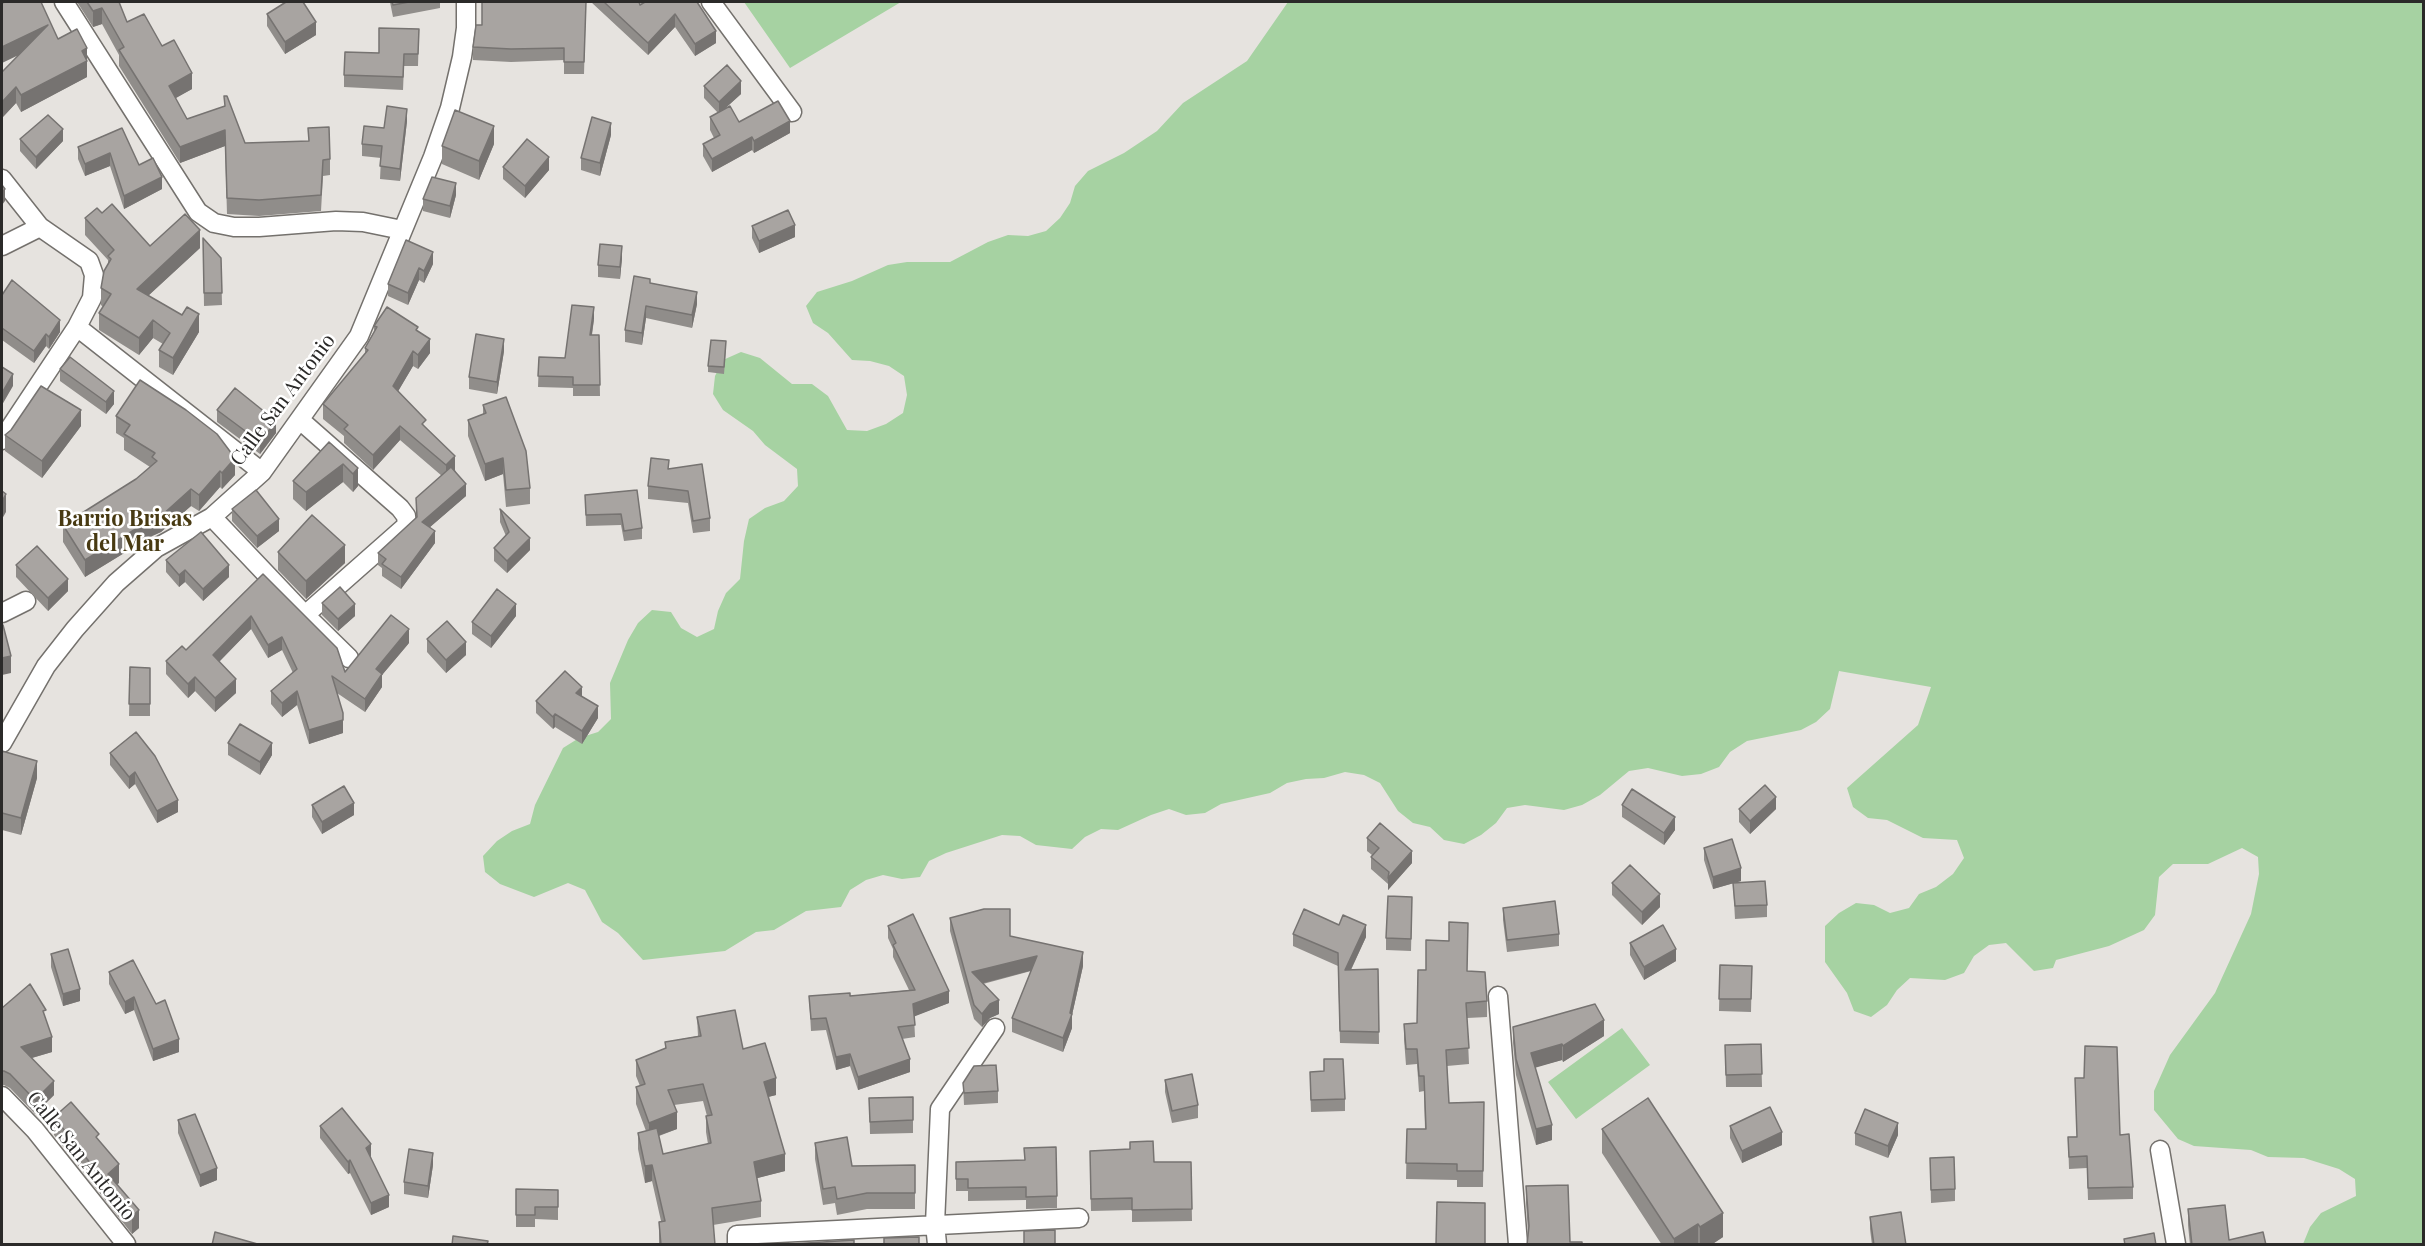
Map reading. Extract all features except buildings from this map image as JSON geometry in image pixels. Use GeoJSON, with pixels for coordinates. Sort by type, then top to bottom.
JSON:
{"type":"FeatureCollection","features":[{"type":"Feature","properties":{"kind":"street"},"geometry":{"type":"LineString","coordinates":[[64,2],[198,212],[214,224],[259,227],[345,221],[363,222],[402,230]]}},
{"type":"Feature","properties":{"kind":"street","name":"Calle San Antonio"},"geometry":{"type":"LineString","coordinates":[[2,743],[46,666],[75,629],[116,583],[156,548],[212,517],[262,472],[359,336],[433,157],[450,108],[462,57],[466,28],[466,2]]}},
{"type":"Feature","properties":{"kind":"street"},"geometry":{"type":"LineString","coordinates":[[711,2],[792,112]]}},
{"type":"Feature","properties":{"kind":"street"},"geometry":{"type":"LineString","coordinates":[[2,179],[40,227],[89,261],[94,275],[92,298],[77,327],[2,440]]}},
{"type":"Feature","properties":{"kind":"street"},"geometry":{"type":"LineString","coordinates":[[2,246],[40,227]]}},
{"type":"Feature","properties":{"kind":"street"},"geometry":{"type":"LineString","coordinates":[[77,327],[262,472]]}},
{"type":"Feature","properties":{"kind":"street"},"geometry":{"type":"LineString","coordinates":[[300,420],[400,508],[406,516],[407,525],[305,615]]}},
{"type":"Feature","properties":{"kind":"street"},"geometry":{"type":"LineString","coordinates":[[212,517],[349,658]]}},
{"type":"Feature","properties":{"kind":"street"},"geometry":{"type":"LineString","coordinates":[[2,613],[26,601]]}},
{"type":"Feature","properties":{"kind":"street"},"geometry":{"type":"LineString","coordinates":[[1498,996],[1518,1245]]}},
{"type":"Feature","properties":{"kind":"street"},"geometry":{"type":"LineString","coordinates":[[937,1245],[935,1224],[940,1109],[995,1028]]}},
{"type":"Feature","properties":{"kind":"street","name":"Calle San Antonio"},"geometry":{"type":"LineString","coordinates":[[2,1096],[35,1130],[126,1245]]}},
{"type":"Feature","properties":{"kind":"street"},"geometry":{"type":"LineString","coordinates":[[2160,1150],[2176,1245]]}},
{"type":"Feature","properties":{"kind":"street"},"geometry":{"type":"LineString","coordinates":[[737,1245],[737,1235],[1079,1218]]}},
{"type":"Feature","properties":{"kind":"green space"},"geometry":{"type":"Polygon","coordinates":[[[744,2],[901,2],[790,68],[744,2]]]}},
{"type":"Feature","properties":{"kind":"green space"},"geometry":{"type":"Polygon","coordinates":[[[1288,2],[2423,2],[2423,1244],[2303,1244],[2310,1227],[2321,1213],[2356,1196],[2355,1179],[2339,1169],[2304,1158],[2268,1157],[2251,1150],[2194,1146],[2178,1139],[2154,1110],[2154,1091],[2170,1055],[2215,993],[2251,914],[2259,874],[2258,857],[2242,848],[2208,864],[2173,864],[2159,877],[2155,915],[2144,930],[2109,946],[2056,960],[2053,968],[2034,971],[2006,943],[1989,945],[1974,956],[1964,973],[1945,980],[1910,978],[1897,990],[1887,1005],[1871,1017],[1854,1011],[1847,993],[1825,962],[1825,926],[1839,913],[1856,903],[1874,905],[1890,913],[1909,908],[1919,894],[1936,887],[1953,874],[1964,858],[1957,840],[1923,838],[1887,820],[1868,818],[1853,807],[1847,788],[1918,725],[1931,687],[1839,671],[1830,709],[1816,722],[1801,730],[1747,741],[1730,752],[1719,767],[1701,774],[1682,776],[1648,768],[1629,771],[1600,795],[1582,805],[1564,810],[1525,805],[1507,808],[1496,823],[1481,835],[1464,844],[1444,840],[1430,827],[1413,823],[1398,811],[1380,783],[1364,775],[1345,772],[1324,778],[1287,783],[1270,793],[1221,804],[1205,813],[1186,815],[1169,809],[1118,830],[1101,829],[1085,837],[1072,849],[1036,845],[1020,836],[1002,835],[946,853],[929,861],[920,877],[902,879],[883,875],[866,880],[850,890],[841,907],[806,911],[774,930],[756,932],[725,951],[643,960],[618,933],[602,922],[585,890],[568,883],[534,897],[500,884],[485,872],[483,856],[497,841],[512,831],[530,824],[535,805],[563,748],[579,738],[598,732],[611,719],[610,683],[628,640],[638,623],[652,610],[671,612],[681,628],[697,637],[714,629],[718,611],[726,593],[740,579],[749,519],[765,508],[784,501],[798,486],[797,469],[765,445],[753,431],[723,410],[713,394],[715,376],[723,360],[741,352],[760,358],[792,384],[812,384],[828,396],[847,430],[867,431],[886,424],[903,413],[907,395],[904,376],[889,366],[870,361],[852,360],[828,333],[813,323],[806,306],[817,292],[852,281],[888,265],[907,262],[950,262],[988,242],[1008,235],[1028,236],[1046,231],[1060,218],[1070,203],[1075,186],[1088,171],[1124,153],[1157,131],[1183,103],[1247,61],[1288,2]]]}},
{"type":"Feature","properties":{"kind":"green space"},"geometry":{"type":"Polygon","coordinates":[[[1622,1028],[1650,1065],[1576,1119],[1548,1082],[1622,1028]]]}},
{"type":"Feature","properties":{"kind":"district","name":"Barrio Brisas del Mar"},"geometry":{"type":"Point","coordinates":[125,532]}}]}
